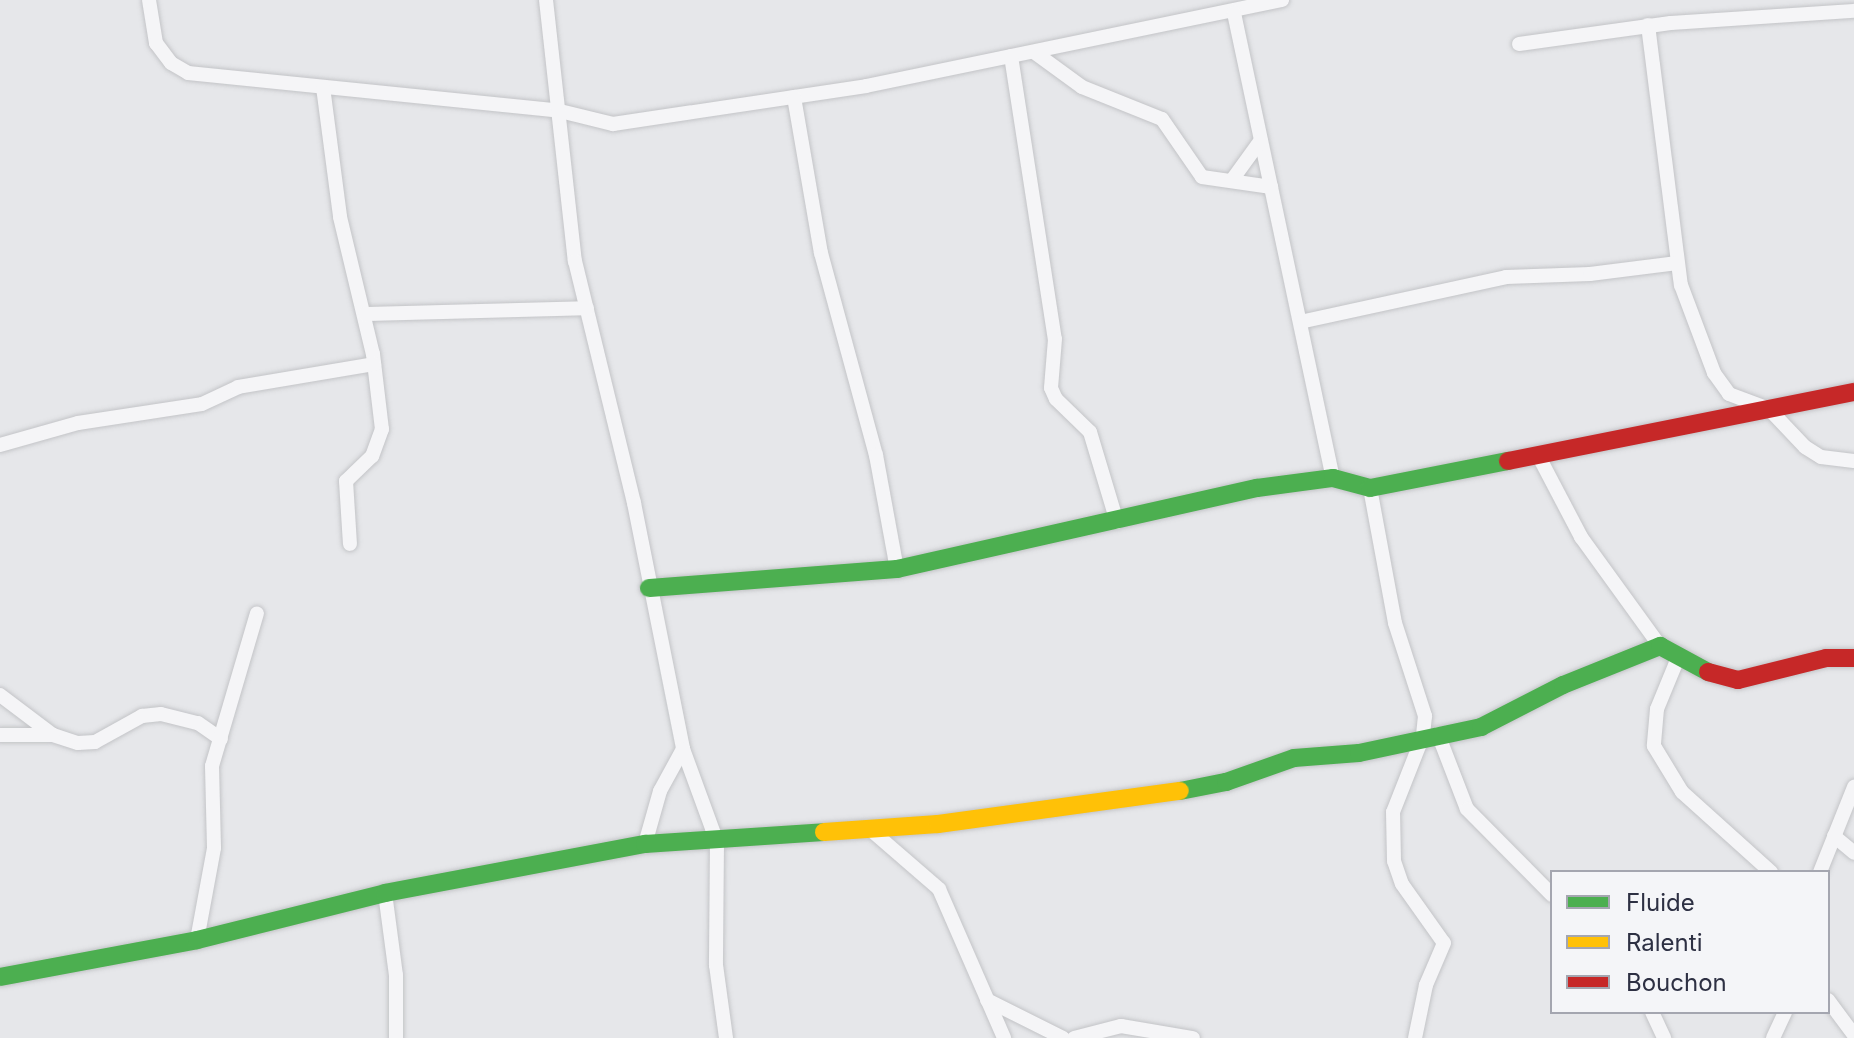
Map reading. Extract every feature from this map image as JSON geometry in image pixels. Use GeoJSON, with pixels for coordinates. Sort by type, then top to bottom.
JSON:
{"type":"FeatureCollection","features":[{"type":"Feature","properties":{"kind":"street"},"geometry":{"type":"LineString","coordinates":[[149,0],[156,43],[171,63],[188,73],[560,111],[613,124],[794,97],[1234,13],[1282,0]]}},
{"type":"Feature","properties":{"kind":"street"},"geometry":{"type":"LineString","coordinates":[[546,0],[575,261],[683,749],[717,842],[716,965],[726,1038]]}},
{"type":"Feature","properties":{"kind":"street"},"geometry":{"type":"LineString","coordinates":[[1519,44],[1648,25],[1854,11]]}},
{"type":"Feature","properties":{"kind":"street"},"geometry":{"type":"LineString","coordinates":[[1234,13],[1333,478]]}},
{"type":"Feature","properties":{"kind":"street"},"geometry":{"type":"LineString","coordinates":[[1648,25],[1677,263],[1687,310],[1714,373],[1729,394],[1769,409],[1813,452],[1854,460]]}},
{"type":"Feature","properties":{"kind":"street"},"geometry":{"type":"LineString","coordinates":[[1034,52],[1082,87],[1150,110],[1169,127],[1192,169],[1202,177],[1271,187]]}},
{"type":"Feature","properties":{"kind":"street"},"geometry":{"type":"LineString","coordinates":[[1011,56],[1054,326],[1051,388],[1056,399],[1090,432],[1117,522]]}},
{"type":"Feature","properties":{"kind":"street"},"geometry":{"type":"LineString","coordinates":[[323,87],[340,217],[365,314],[374,364],[381,437],[372,456],[346,481],[350,544]]}},
{"type":"Feature","properties":{"kind":"street"},"geometry":{"type":"LineString","coordinates":[[794,97],[821,253],[876,455],[897,569]]}},
{"type":"Feature","properties":{"kind":"street"},"geometry":{"type":"LineString","coordinates":[[1232,180],[1261,140]]}},
{"type":"Feature","properties":{"kind":"street"},"geometry":{"type":"LineString","coordinates":[[1300,322],[1506,277],[1590,274],[1677,263]]}},
{"type":"Feature","properties":{"kind":"street"},"geometry":{"type":"LineString","coordinates":[[365,314],[587,308]]}},
{"type":"Feature","properties":{"kind":"street"},"geometry":{"type":"LineString","coordinates":[[0,445],[78,423],[202,404],[238,387],[374,364]]}},
{"type":"Feature","properties":{"kind":"street"},"geometry":{"type":"LineString","coordinates":[[649,588],[897,569],[1117,522],[1257,488],[1333,478],[1370,488],[1854,392]]}},
{"type":"Feature","properties":{"kind":"street"},"geometry":{"type":"LineString","coordinates":[[1538,455],[1581,537],[1660,646],[1678,658],[1738,680],[1826,658],[1854,658]]}},
{"type":"Feature","properties":{"kind":"street"},"geometry":{"type":"LineString","coordinates":[[1370,488],[1395,623],[1431,735],[1467,809],[1550,893]]}},
{"type":"Feature","properties":{"kind":"street"},"geometry":{"type":"LineString","coordinates":[[197,940],[214,848],[210,781],[257,613]]}},
{"type":"Feature","properties":{"kind":"street"},"geometry":{"type":"LineString","coordinates":[[0,977],[197,940],[385,893],[645,844],[717,842],[871,830],[1156,796],[1226,782],[1294,758],[1359,753],[1431,735],[1481,727],[1563,685],[1660,646]]}},
{"type":"Feature","properties":{"kind":"street"},"geometry":{"type":"LineString","coordinates":[[1678,658],[1657,709],[1654,746],[1682,792],[1769,870]]}},
{"type":"Feature","properties":{"kind":"street"},"geometry":{"type":"LineString","coordinates":[[0,695],[53,735]]}},
{"type":"Feature","properties":{"kind":"street"},"geometry":{"type":"LineString","coordinates":[[0,735],[53,735],[95,742],[142,716],[161,714],[198,723],[221,739]]}},
{"type":"Feature","properties":{"kind":"street"},"geometry":{"type":"LineString","coordinates":[[1415,1038],[1423,993],[1444,943],[1402,884],[1394,861],[1393,812],[1431,735]]}},
{"type":"Feature","properties":{"kind":"street"},"geometry":{"type":"LineString","coordinates":[[645,844],[660,791],[683,749]]}},
{"type":"Feature","properties":{"kind":"street"},"geometry":{"type":"LineString","coordinates":[[1821,870],[1854,787]]}},
{"type":"Feature","properties":{"kind":"street"},"geometry":{"type":"LineString","coordinates":[[871,830],[939,889],[1004,1038]]}},
{"type":"Feature","properties":{"kind":"street"},"geometry":{"type":"LineString","coordinates":[[1834,836],[1854,853]]}},
{"type":"Feature","properties":{"kind":"street"},"geometry":{"type":"LineString","coordinates":[[385,893],[396,975],[396,1038]]}},
{"type":"Feature","properties":{"kind":"street"},"geometry":{"type":"LineString","coordinates":[[986,1000],[1063,1038]]}},
{"type":"Feature","properties":{"kind":"street"},"geometry":{"type":"LineString","coordinates":[[1830,1003],[1854,1035]]}},
{"type":"Feature","properties":{"kind":"street"},"geometry":{"type":"LineString","coordinates":[[1653,1014],[1664,1038]]}},
{"type":"Feature","properties":{"kind":"street"},"geometry":{"type":"LineString","coordinates":[[1773,1038],[1784,1014]]}},
{"type":"Feature","properties":{"kind":"street"},"geometry":{"type":"LineString","coordinates":[[1074,1038],[1121,1026],[1193,1038]]}},
{"type":"Feature","properties":{"kind":"traffic: fast"},"geometry":{"type":"LineString","coordinates":[[649,588],[897,569],[1257,488],[1333,478],[1370,488],[1508,461]]}},
{"type":"Feature","properties":{"kind":"traffic: fast"},"geometry":{"type":"LineString","coordinates":[[1180,791],[1226,782],[1294,758],[1359,753],[1481,727],[1563,685],[1660,646],[1708,672]]}},
{"type":"Feature","properties":{"kind":"traffic: fast"},"geometry":{"type":"LineString","coordinates":[[0,977],[197,940],[385,893],[645,844],[824,832]]}},
{"type":"Feature","properties":{"kind":"traffic: slow"},"geometry":{"type":"LineString","coordinates":[[824,832],[938,824],[1180,791]]}},
{"type":"Feature","properties":{"kind":"traffic: jam"},"geometry":{"type":"LineString","coordinates":[[1508,461],[1854,392]]}},
{"type":"Feature","properties":{"kind":"traffic: jam"},"geometry":{"type":"LineString","coordinates":[[1708,672],[1738,680],[1826,658],[1854,658]]}}]}
